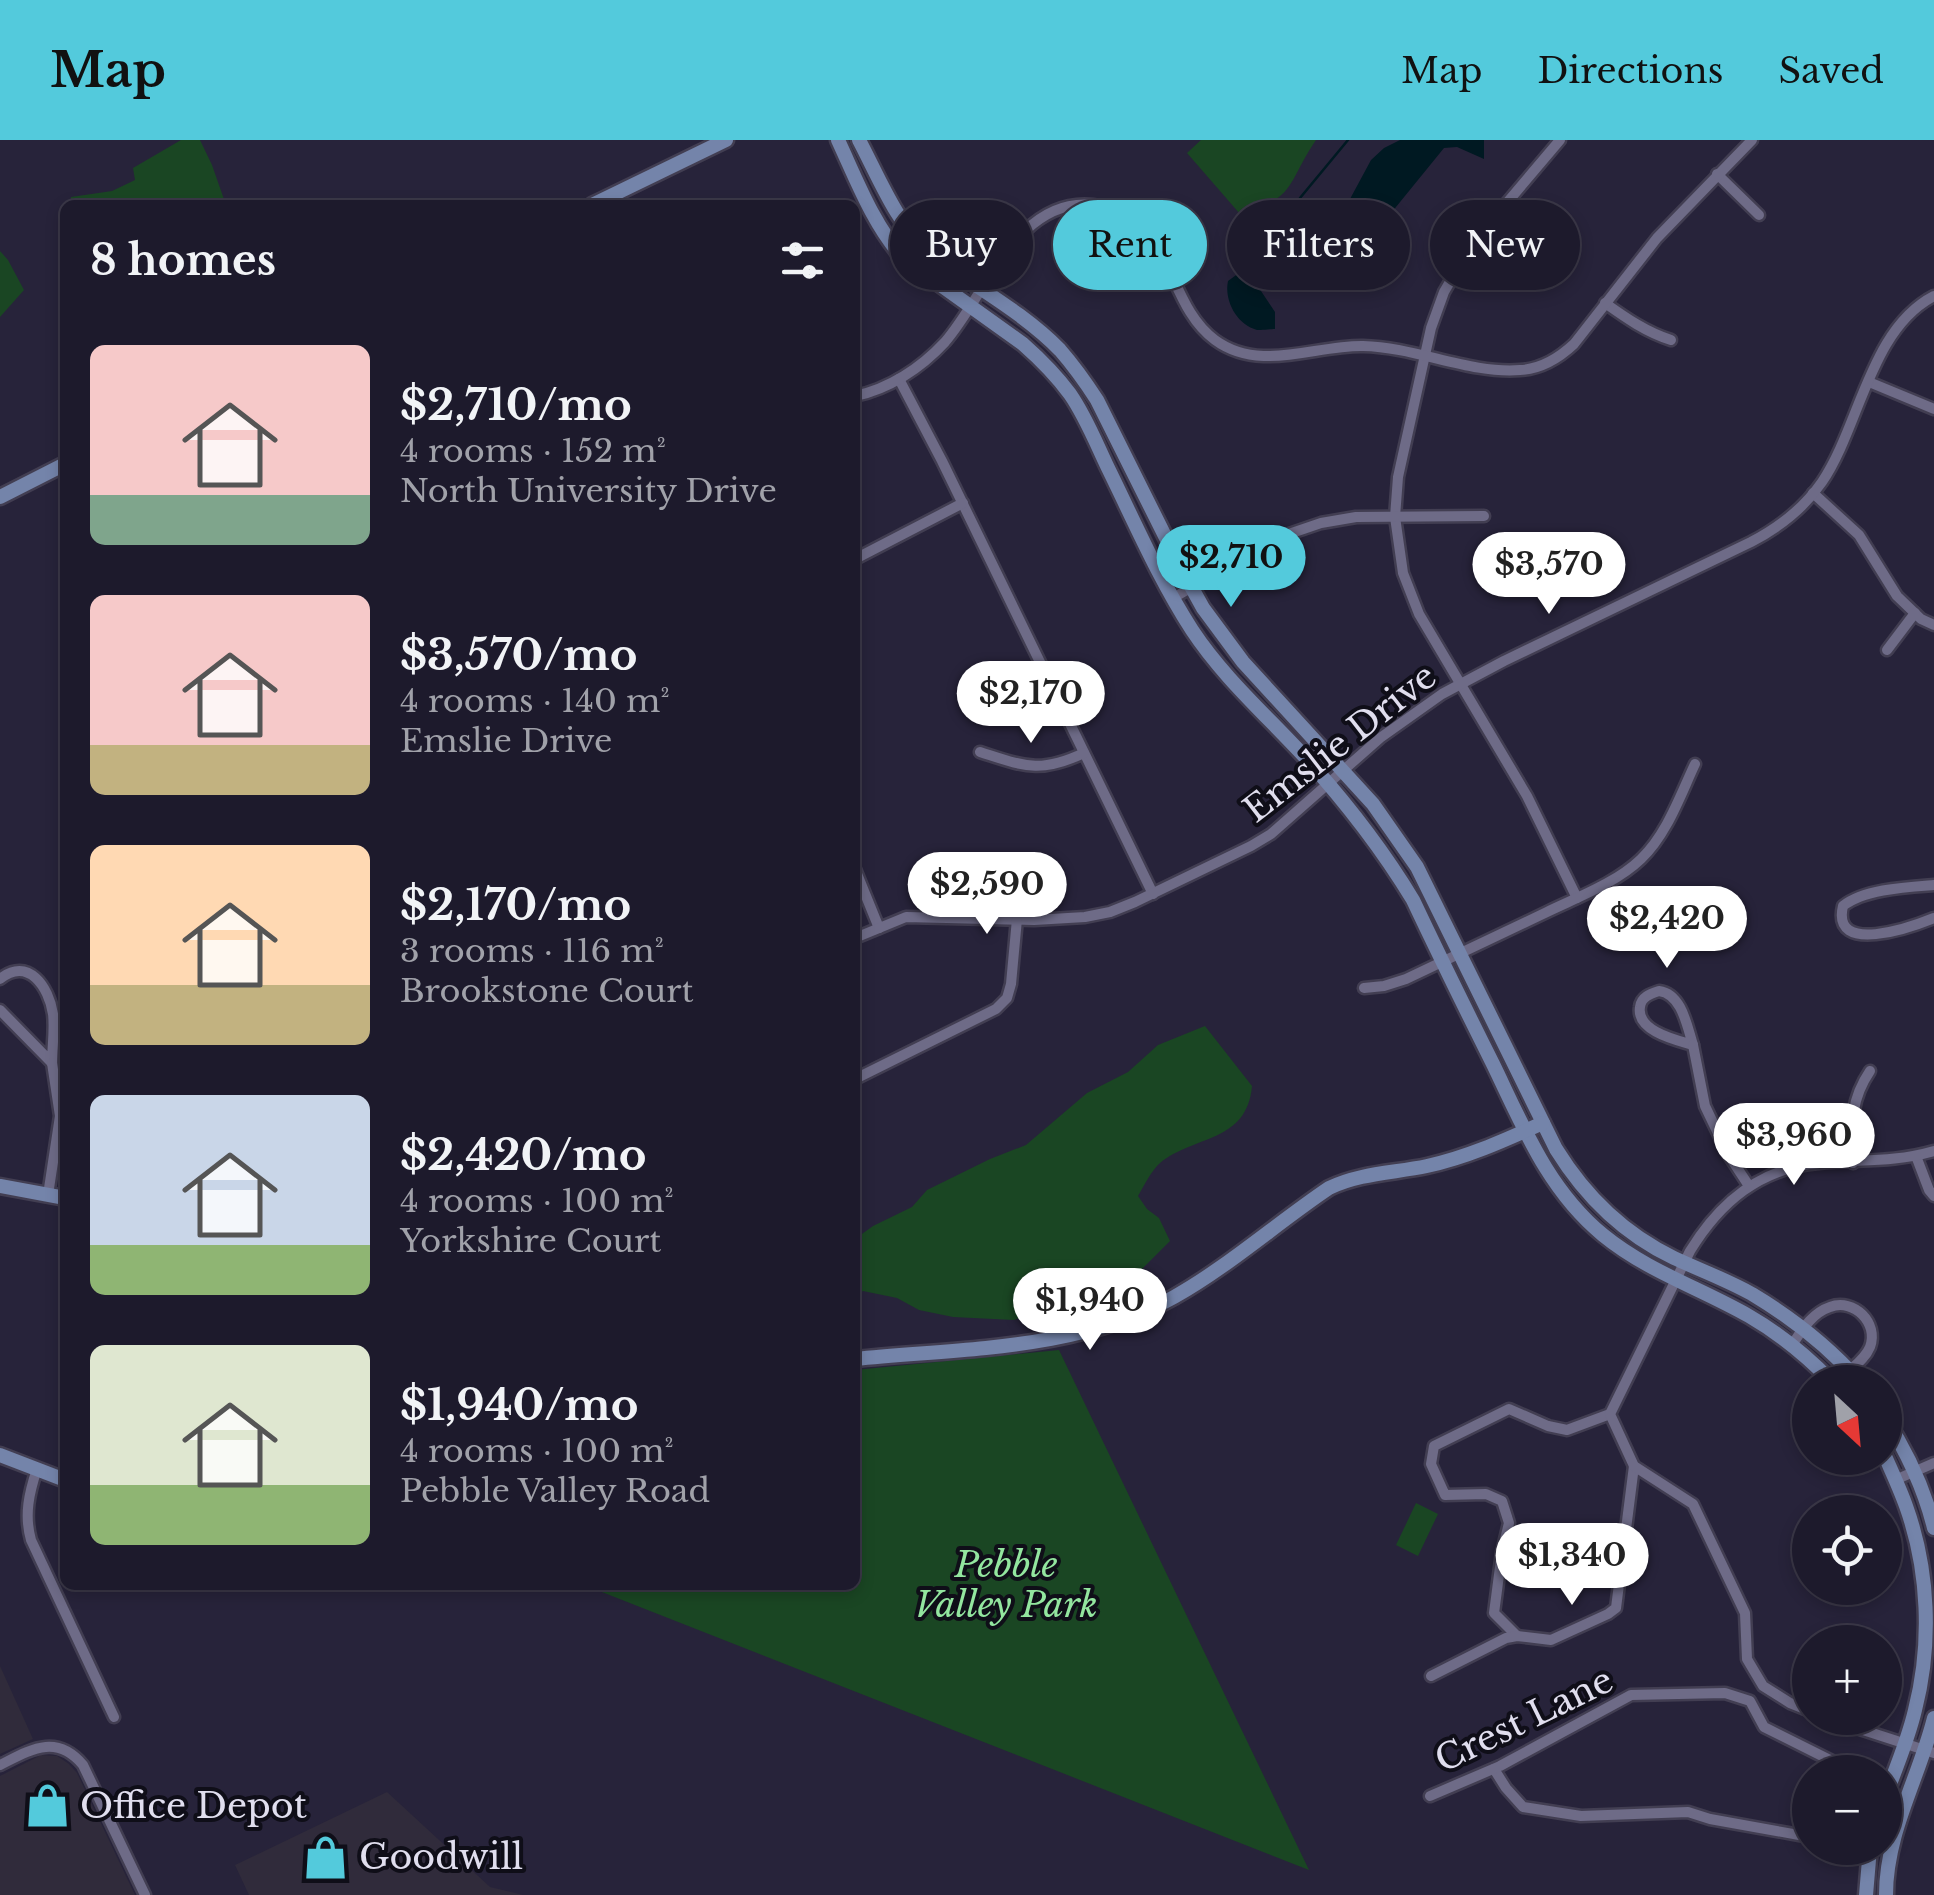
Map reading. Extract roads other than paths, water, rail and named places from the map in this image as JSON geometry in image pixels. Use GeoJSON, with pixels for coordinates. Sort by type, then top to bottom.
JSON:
{"type":"FeatureCollection","features":[{"type":"Feature","properties":{"kind":"street"},"geometry":{"type":"LineString","coordinates":[[602,200],[726,140]]}},
{"type":"Feature","properties":{"kind":"street"},"geometry":{"type":"LineString","coordinates":[[838,140],[882,230],[904,258],[1038,358],[1055,375],[1080,410],[1173,598],[1193,630],[1222,670],[1328,784],[1390,861],[1413,900],[1525,1131],[1562,1195],[1621,1248],[1749,1316],[1814,1365]]}},
{"type":"Feature","properties":{"kind":"street"},"geometry":{"type":"LineString","coordinates":[[859,140],[890,200]]}},
{"type":"Feature","properties":{"kind":"street"},"geometry":{"type":"LineString","coordinates":[[1560,140],[1472,244],[1438,308],[1398,477],[1395,517],[1399,557],[1425,627],[1527,796],[1577,898]]}},
{"type":"Feature","properties":{"kind":"street"},"geometry":{"type":"LineString","coordinates":[[1033,222],[1062,208],[1090,204],[1122,213],[1146,230],[1159,248],[1204,330],[1233,350],[1251,356],[1362,346],[1505,370],[1536,368],[1566,351],[1657,238],[1752,140]]}},
{"type":"Feature","properties":{"kind":"street"},"geometry":{"type":"LineString","coordinates":[[1716,174],[1759,216]]}},
{"type":"Feature","properties":{"kind":"street"},"geometry":{"type":"LineString","coordinates":[[865,196],[884,189]]}},
{"type":"Feature","properties":{"kind":"street"},"geometry":{"type":"LineString","coordinates":[[860,394],[899,379],[924,362],[944,342],[981,290],[1051,342],[1097,400],[1204,608],[1244,662],[1395,833],[1428,885],[1572,1175],[1602,1209],[1648,1243],[1748,1292],[1803,1328],[1842,1365]]}},
{"type":"Feature","properties":{"kind":"street","name":"Emslie Drive"},"geometry":{"type":"LineString","coordinates":[[860,936],[906,917],[1017,919],[1085,917],[1110,912],[1272,834],[1380,738],[1460,684],[1750,542],[1785,520],[1813,493],[1838,453],[1894,332],[1934,296]]}},
{"type":"Feature","properties":{"kind":"street"},"geometry":{"type":"LineString","coordinates":[[1605,303],[1629,321],[1671,340]]}},
{"type":"Feature","properties":{"kind":"street"},"geometry":{"type":"LineString","coordinates":[[1038,358],[1051,342]]}},
{"type":"Feature","properties":{"kind":"street"},"geometry":{"type":"LineString","coordinates":[[899,379],[1153,894]]}},
{"type":"Feature","properties":{"kind":"street"},"geometry":{"type":"LineString","coordinates":[[1869,382],[1934,410]]}},
{"type":"Feature","properties":{"kind":"street"},"geometry":{"type":"LineString","coordinates":[[0,497],[60,467]]}},
{"type":"Feature","properties":{"kind":"street"},"geometry":{"type":"LineString","coordinates":[[1813,493],[1859,535],[1890,588],[1934,625]]}},
{"type":"Feature","properties":{"kind":"street"},"geometry":{"type":"LineString","coordinates":[[860,556],[963,503]]}},
{"type":"Feature","properties":{"kind":"street"},"geometry":{"type":"LineString","coordinates":[[1173,598],[1280,537],[1309,526],[1356,517],[1484,516]]}},
{"type":"Feature","properties":{"kind":"street"},"geometry":{"type":"LineString","coordinates":[[1139,531],[1158,522]]}},
{"type":"Feature","properties":{"kind":"street"},"geometry":{"type":"LineString","coordinates":[[1887,650],[1915,612]]}},
{"type":"Feature","properties":{"kind":"street"},"geometry":{"type":"LineString","coordinates":[[980,752],[1038,767],[1059,764],[1084,753]]}},
{"type":"Feature","properties":{"kind":"street"},"geometry":{"type":"LineString","coordinates":[[1364,988],[1395,983],[1443,962],[1625,871],[1648,851],[1666,826],[1695,764]]}},
{"type":"Feature","properties":{"kind":"street"},"geometry":{"type":"LineString","coordinates":[[860,882],[878,928]]}},
{"type":"Feature","properties":{"kind":"street"},"geometry":{"type":"LineString","coordinates":[[1934,884],[1855,897],[1844,906],[1841,915],[1849,931],[1858,935],[1934,918]]}},
{"type":"Feature","properties":{"kind":"street"},"geometry":{"type":"LineString","coordinates":[[860,1077],[996,1009],[1008,998],[1017,919]]}},
{"type":"Feature","properties":{"kind":"street"},"geometry":{"type":"LineString","coordinates":[[0,979],[21,970],[32,974],[51,1002],[52,1063],[60,1116],[48,1195]]}},
{"type":"Feature","properties":{"kind":"street"},"geometry":{"type":"LineString","coordinates":[[1693,1045],[1648,1027],[1640,1012],[1643,999],[1659,991],[1671,994],[1693,1045],[1706,1106],[1728,1154],[1749,1186]]}},
{"type":"Feature","properties":{"kind":"street"},"geometry":{"type":"LineString","coordinates":[[0,1010],[52,1063]]}},
{"type":"Feature","properties":{"kind":"street"},"geometry":{"type":"LineString","coordinates":[[1853,1162],[1852,1115],[1856,1097],[1870,1071]]}},
{"type":"Feature","properties":{"kind":"street"},"geometry":{"type":"LineString","coordinates":[[860,1359],[1037,1342],[1106,1326],[1175,1296],[1345,1180],[1430,1166],[1493,1146],[1544,1123]]}},
{"type":"Feature","properties":{"kind":"street"},"geometry":{"type":"LineString","coordinates":[[1517,1636],[1494,1613],[1509,1522],[1502,1501],[1486,1494],[1446,1494],[1431,1464],[1434,1446],[1509,1409],[1566,1430],[1610,1414],[1685,1262],[1713,1216],[1749,1186],[1794,1167],[1822,1162],[1895,1160],[1934,1151]]}},
{"type":"Feature","properties":{"kind":"street"},"geometry":{"type":"LineString","coordinates":[[1916,1156],[1934,1196]]}},
{"type":"Feature","properties":{"kind":"street"},"geometry":{"type":"LineString","coordinates":[[0,1186],[60,1197]]}},
{"type":"Feature","properties":{"kind":"street"},"geometry":{"type":"LineString","coordinates":[[1792,1345],[1812,1318],[1829,1307],[1844,1304],[1859,1310],[1870,1327],[1870,1348],[1860,1365]]}},
{"type":"Feature","properties":{"kind":"street"},"geometry":{"type":"LineString","coordinates":[[1610,1414],[1634,1466],[1692,1504],[1745,1613],[1747,1659],[1763,1686],[1792,1704]]}},
{"type":"Feature","properties":{"kind":"street"},"geometry":{"type":"LineString","coordinates":[[1902,1449],[1934,1528]]}},
{"type":"Feature","properties":{"kind":"street"},"geometry":{"type":"LineString","coordinates":[[0,1455],[60,1478]]}},
{"type":"Feature","properties":{"kind":"street"},"geometry":{"type":"LineString","coordinates":[[1895,1480],[1934,1463]]}},
{"type":"Feature","properties":{"kind":"street"},"geometry":{"type":"LineString","coordinates":[[1431,1676],[1506,1638],[1551,1640],[1616,1608],[1634,1466]]}},
{"type":"Feature","properties":{"kind":"street"},"geometry":{"type":"LineString","coordinates":[[37,1469],[28,1504],[30,1540],[114,1718]]}},
{"type":"Feature","properties":{"kind":"street"},"geometry":{"type":"LineString","coordinates":[[1893,1475],[1915,1537],[1930,1606],[1922,1678],[1901,1755]]}},
{"type":"Feature","properties":{"kind":"street","name":"Crest Lane"},"geometry":{"type":"LineString","coordinates":[[1430,1796],[1494,1769],[1631,1696],[1724,1694],[1750,1701],[1764,1727],[1820,1755]]}},
{"type":"Feature","properties":{"kind":"street"},"geometry":{"type":"LineString","coordinates":[[1902,1810],[1929,1752],[1934,1718]]}},
{"type":"Feature","properties":{"kind":"street"},"geometry":{"type":"LineString","coordinates":[[1878,1735],[1929,1752]]}},
{"type":"Feature","properties":{"kind":"street"},"geometry":{"type":"LineString","coordinates":[[0,1765],[49,1746],[77,1758],[146,1895]]}},
{"type":"Feature","properties":{"kind":"street"},"geometry":{"type":"LineString","coordinates":[[1494,1769],[1523,1807],[1581,1816],[1688,1812],[1792,1834]]}},
{"type":"Feature","properties":{"kind":"street"},"geometry":{"type":"LineString","coordinates":[[1866,1895],[1869,1865]]}},
{"type":"Feature","properties":{"kind":"street"},"geometry":{"type":"LineString","coordinates":[[1886,1895],[1887,1865]]}},
{"type":"Feature","properties":{"kind":"water"},"geometry":{"type":"Polygon","coordinates":[[[1400,140],[1484,140],[1484,159],[1457,147],[1444,148],[1402,200],[1349,200],[1371,160],[1400,140]]]}},
{"type":"Feature","properties":{"kind":"water"},"geometry":{"type":"Polygon","coordinates":[[[1228,290],[1260,290],[1275,312],[1275,329],[1250,327],[1233,310],[1228,290]]]}},
{"type":"Feature","properties":{"kind":"waterway"},"geometry":{"type":"LineString","coordinates":[[1300,198],[1348,140]]}},
{"type":"Feature","properties":{"kind":"place","name":"Office Depot"},"geometry":{"type":"Point","coordinates":[47,1806]}},
{"type":"Feature","properties":{"kind":"place","name":"Goodwill"},"geometry":{"type":"Point","coordinates":[326,1857]}},
{"type":"Feature","properties":{"kind":"park label","name":"Pebble Valley Park"},"geometry":{"type":"Point","coordinates":[1006,1585]}}]}
